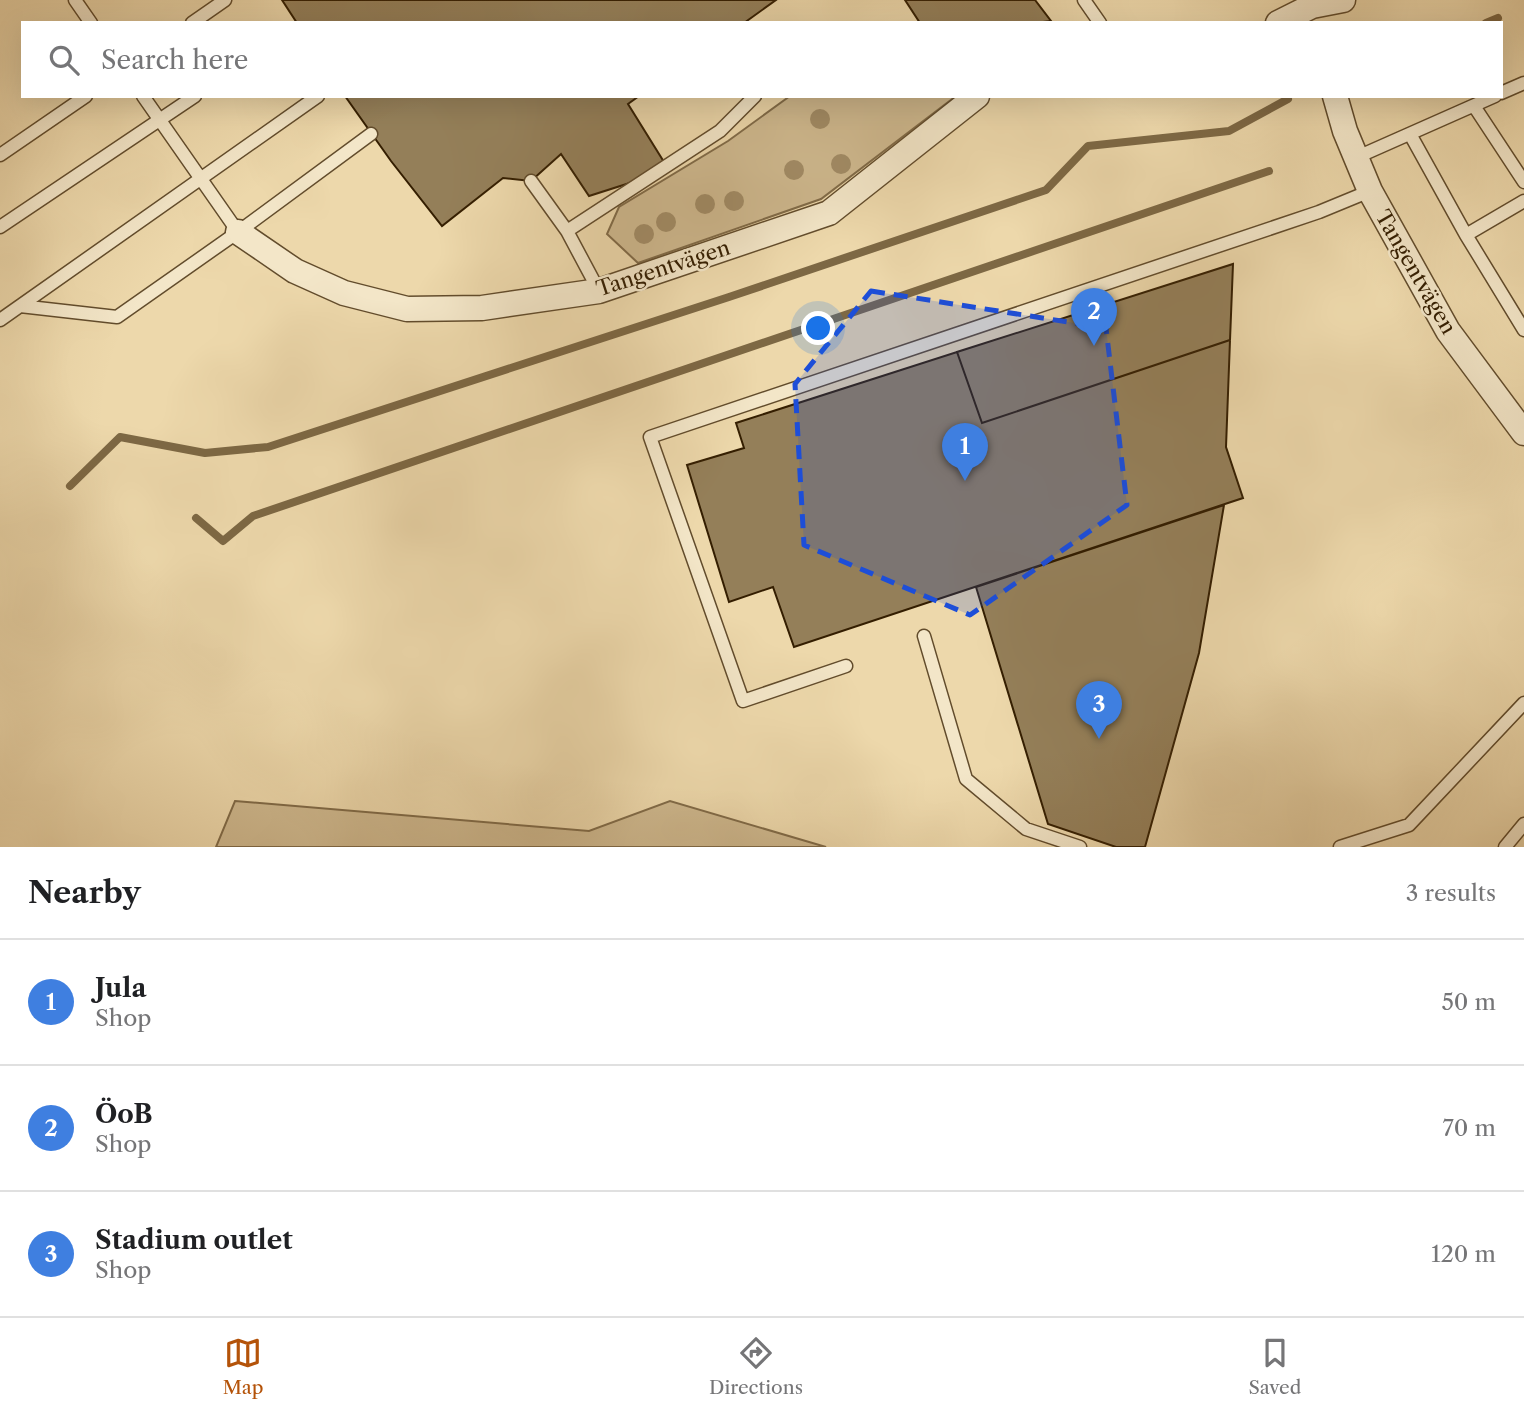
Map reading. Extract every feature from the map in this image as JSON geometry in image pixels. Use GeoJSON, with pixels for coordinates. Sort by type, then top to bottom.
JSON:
{"type":"FeatureCollection","features":[{"type":"Feature","properties":{"kind":"street"},"geometry":{"type":"LineString","coordinates":[[1284,21],[1343,0]]}},
{"type":"Feature","properties":{"kind":"street","name":"Tangentvägen"},"geometry":{"type":"LineString","coordinates":[[238,232],[295,271],[344,293],[407,309],[482,308],[599,291],[829,213],[974,98]]}},
{"type":"Feature","properties":{"kind":"street","name":"Tangentvägen"},"geometry":{"type":"LineString","coordinates":[[1336,98],[1345,131],[1370,191],[1448,331],[1524,433]]}},
{"type":"Feature","properties":{"kind":"lane"},"geometry":{"type":"LineString","coordinates":[[75,0],[90,21]]}},
{"type":"Feature","properties":{"kind":"lane"},"geometry":{"type":"LineString","coordinates":[[195,21],[225,0]]}},
{"type":"Feature","properties":{"kind":"lane"},"geometry":{"type":"LineString","coordinates":[[1084,0],[1099,21]]}},
{"type":"Feature","properties":{"kind":"lane"},"geometry":{"type":"LineString","coordinates":[[1503,92],[1524,83]]}},
{"type":"Feature","properties":{"kind":"lane"},"geometry":{"type":"LineString","coordinates":[[0,155],[83,98]]}},
{"type":"Feature","properties":{"kind":"lane"},"geometry":{"type":"LineString","coordinates":[[144,98],[238,232]]}},
{"type":"Feature","properties":{"kind":"lane"},"geometry":{"type":"LineString","coordinates":[[0,228],[192,98]]}},
{"type":"Feature","properties":{"kind":"lane"},"geometry":{"type":"LineString","coordinates":[[0,320],[315,98]]}},
{"type":"Feature","properties":{"kind":"lane"},"geometry":{"type":"LineString","coordinates":[[567,231],[720,131],[753,98]]}},
{"type":"Feature","properties":{"kind":"lane"},"geometry":{"type":"LineString","coordinates":[[1355,158],[1491,98]]}},
{"type":"Feature","properties":{"kind":"lane"},"geometry":{"type":"LineString","coordinates":[[1474,106],[1524,182]]}},
{"type":"Feature","properties":{"kind":"lane"},"geometry":{"type":"LineString","coordinates":[[20,306],[117,317],[371,134]]}},
{"type":"Feature","properties":{"kind":"lane"},"geometry":{"type":"LineString","coordinates":[[1410,134],[1466,235],[1524,330]]}},
{"type":"Feature","properties":{"kind":"lane"},"geometry":{"type":"LineString","coordinates":[[531,181],[567,231],[599,291]]}},
{"type":"Feature","properties":{"kind":"lane"},"geometry":{"type":"LineString","coordinates":[[846,666],[743,701],[650,437],[1319,212],[1370,191]]}},
{"type":"Feature","properties":{"kind":"lane"},"geometry":{"type":"LineString","coordinates":[[1466,235],[1524,201]]}},
{"type":"Feature","properties":{"kind":"lane"},"geometry":{"type":"LineString","coordinates":[[924,636],[966,779],[1026,829],[1080,847]]}},
{"type":"Feature","properties":{"kind":"lane"},"geometry":{"type":"LineString","coordinates":[[1340,847],[1409,825],[1524,703]]}},
{"type":"Feature","properties":{"kind":"lane"},"geometry":{"type":"LineString","coordinates":[[1505,847],[1524,824]]}},
{"type":"Feature","properties":{"kind":"highlighted area"},"geometry":{"type":"Polygon","coordinates":[[[871,291],[1106,328],[1127,505],[970,615],[804,545],[795,384],[871,291]]]}},
{"type":"Feature","properties":{"kind":"shaded area"},"geometry":{"type":"Polygon","coordinates":[[[787,98],[953,98],[821,199],[638,263],[607,234],[619,207],[728,141],[787,98]]]}},
{"type":"Feature","properties":{"kind":"shaded area"},"geometry":{"type":"Polygon","coordinates":[[[235,801],[589,831],[670,801],[826,847],[216,847],[235,801]]]}},
{"type":"Feature","properties":{"kind":"building"},"geometry":{"type":"Polygon","coordinates":[[[282,0],[776,0],[747,21],[296,21],[282,0]]]}},
{"type":"Feature","properties":{"kind":"building"},"geometry":{"type":"Polygon","coordinates":[[[905,0],[1035,0],[1051,21],[919,21],[905,0]]]}},
{"type":"Feature","properties":{"kind":"building"},"geometry":{"type":"Polygon","coordinates":[[[346,98],[636,98],[628,104],[664,162],[639,180],[589,196],[561,154],[531,181],[503,178],[442,226],[346,98]]]}},
{"type":"Feature","properties":{"kind":"building"},"geometry":{"type":"Polygon","coordinates":[[[1233,264],[1230,340],[982,423],[957,352],[1233,264]]]}},
{"type":"Feature","properties":{"kind":"building"},"geometry":{"type":"Polygon","coordinates":[[[1230,340],[1226,447],[1243,498],[794,647],[773,587],[729,602],[687,465],[744,448],[736,423],[957,352],[982,423],[1230,340]]]}},
{"type":"Feature","properties":{"kind":"building"},"geometry":{"type":"Polygon","coordinates":[[[1224,505],[1199,653],[1145,847],[1116,847],[1048,824],[976,587],[1224,505]]]}},
{"type":"Feature","properties":{"kind":"waterway"},"geometry":{"type":"LineString","coordinates":[[1491,21],[1498,18]]}},
{"type":"Feature","properties":{"kind":"waterway"},"geometry":{"type":"LineString","coordinates":[[70,486],[120,437],[205,453],[268,447],[729,297],[1046,190],[1088,146],[1229,131],[1288,99]]}},
{"type":"Feature","properties":{"kind":"waterway"},"geometry":{"type":"LineString","coordinates":[[196,518],[223,541],[253,516],[1269,171]]}},
{"type":"Feature","properties":{"kind":"place","name":"ÖoB"},"geometry":{"type":"Point","coordinates":[1094,346]}},
{"type":"Feature","properties":{"kind":"place","name":"Jula"},"geometry":{"type":"Point","coordinates":[965,481]}},
{"type":"Feature","properties":{"kind":"place","name":"Stadium outlet"},"geometry":{"type":"Point","coordinates":[1099,739]}}]}
